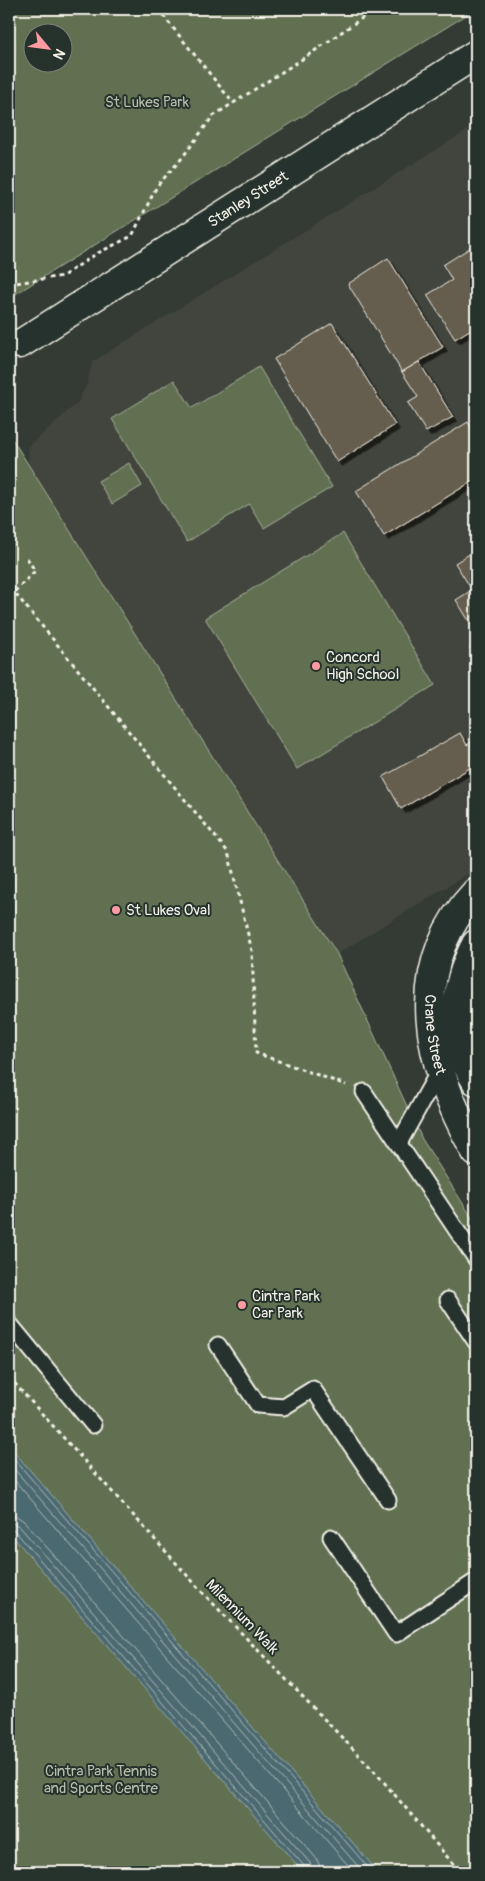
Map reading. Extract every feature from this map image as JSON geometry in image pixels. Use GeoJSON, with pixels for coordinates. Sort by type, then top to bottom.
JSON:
{"type":"FeatureCollection","features":[{"type":"Feature","properties":{"kind":"street","name":"Stanley Street"},"geometry":{"type":"LineString","coordinates":[[20,344],[476,54]]}},
{"type":"Feature","properties":{"kind":"street","name":"Crane Street"},"geometry":{"type":"LineString","coordinates":[[476,892],[456,918],[440,948],[433,978],[429,1010],[432,1039],[440,1069],[453,1107],[476,1152]]}},
{"type":"Feature","properties":{"kind":"street","name":"Crane Street"},"geometry":{"type":"LineString","coordinates":[[476,944],[460,983],[456,1014],[463,1054],[476,1081]]}},
{"type":"Feature","properties":{"kind":"lane"},"geometry":{"type":"LineString","coordinates":[[399,1143],[440,1069]]}},
{"type":"Feature","properties":{"kind":"lane"},"geometry":{"type":"LineString","coordinates":[[364,1092],[476,1259]]}},
{"type":"Feature","properties":{"kind":"lane"},"geometry":{"type":"LineString","coordinates":[[448,1300],[476,1342]]}},
{"type":"Feature","properties":{"kind":"lane"},"geometry":{"type":"LineString","coordinates":[[9,1323],[93,1425]]}},
{"type":"Feature","properties":{"kind":"lane"},"geometry":{"type":"LineString","coordinates":[[218,1345],[258,1405],[284,1406],[312,1389],[388,1500]]}},
{"type":"Feature","properties":{"kind":"lane"},"geometry":{"type":"LineString","coordinates":[[331,1537],[396,1634],[476,1580]]}},
{"type":"Feature","properties":{"kind":"path"},"geometry":{"type":"LineString","coordinates":[[158,9],[233,103]]}},
{"type":"Feature","properties":{"kind":"path"},"geometry":{"type":"LineString","coordinates":[[9,284],[63,276],[96,254],[132,236],[157,186],[182,158],[213,116],[307,56],[375,9]]}},
{"type":"Feature","properties":{"kind":"path"},"geometry":{"type":"LineString","coordinates":[[27,558],[35,571],[14,592],[228,852],[252,951],[256,1053],[364,1092]]}},
{"type":"Feature","properties":{"kind":"path","name":"Milennium Walk"},"geometry":{"type":"LineString","coordinates":[[9,1377],[203,1593],[377,1774],[460,1872]]}},
{"type":"Feature","properties":{"kind":"shaded area","name":"Concord High School"},"geometry":{"type":"Polygon","coordinates":[[[476,125],[476,869],[337,954],[28,463],[29,446],[78,402],[87,384],[92,362],[476,125]]]}},
{"type":"Feature","properties":{"kind":"green space","name":"St Lukes Park"},"geometry":{"type":"Polygon","coordinates":[[[9,9],[476,9],[9,298],[9,9]]]}},
{"type":"Feature","properties":{"kind":"green space"},"geometry":{"type":"Polygon","coordinates":[[[259,367],[332,487],[264,528],[249,504],[187,542],[112,419],[174,380],[192,408],[259,367]]]}},
{"type":"Feature","properties":{"kind":"green space"},"geometry":{"type":"Polygon","coordinates":[[[9,434],[337,954],[422,1139],[476,1224],[476,1872],[378,1872],[9,1446],[9,434]]]}},
{"type":"Feature","properties":{"kind":"green space"},"geometry":{"type":"Polygon","coordinates":[[[129,463],[142,486],[112,504],[98,481],[129,463]]]}},
{"type":"Feature","properties":{"kind":"green space"},"geometry":{"type":"Polygon","coordinates":[[[343,533],[435,685],[297,769],[205,618],[343,533]]]}},
{"type":"Feature","properties":{"kind":"green space","name":"Cintra Park Tennis and Sports Centre"},"geometry":{"type":"Polygon","coordinates":[[[9,1532],[303,1872],[9,1872],[9,1532]]]}},
{"type":"Feature","properties":{"kind":"water"},"geometry":{"type":"Polygon","coordinates":[[[9,1446],[378,1872],[303,1872],[9,1532],[9,1446]]]}},
{"type":"Feature","properties":{"kind":"building"},"geometry":{"type":"Polygon","coordinates":[[[476,244],[476,326],[455,339],[427,295],[452,280],[443,265],[476,244]]]}},
{"type":"Feature","properties":{"kind":"building"},"geometry":{"type":"Polygon","coordinates":[[[388,258],[443,347],[402,372],[348,284],[388,258]]]}},
{"type":"Feature","properties":{"kind":"building"},"geometry":{"type":"Polygon","coordinates":[[[332,323],[395,425],[337,462],[274,359],[332,323]]]}},
{"type":"Feature","properties":{"kind":"building"},"geometry":{"type":"Polygon","coordinates":[[[419,362],[453,417],[426,432],[408,403],[418,397],[402,372],[419,362]]]}},
{"type":"Feature","properties":{"kind":"building"},"geometry":{"type":"Polygon","coordinates":[[[468,422],[476,436],[476,479],[384,536],[356,491],[468,422]]]}},
{"type":"Feature","properties":{"kind":"building"},"geometry":{"type":"Polygon","coordinates":[[[476,550],[476,632],[456,600],[472,590],[455,563],[476,550]]]}},
{"type":"Feature","properties":{"kind":"building"},"geometry":{"type":"Polygon","coordinates":[[[476,643],[476,658],[470,647],[476,643]]]}},
{"type":"Feature","properties":{"kind":"building"},"geometry":{"type":"Polygon","coordinates":[[[460,733],[467,745],[476,739],[476,767],[475,765],[401,809],[383,777],[460,733]]]}},
{"type":"Feature","properties":{"kind":"place","name":"Concord High School"},"geometry":{"type":"Point","coordinates":[316,666]}},
{"type":"Feature","properties":{"kind":"place","name":"St Lukes Oval"},"geometry":{"type":"Point","coordinates":[116,910]}},
{"type":"Feature","properties":{"kind":"place","name":"Cintra Park Car Park"},"geometry":{"type":"Point","coordinates":[242,1305]}}]}
